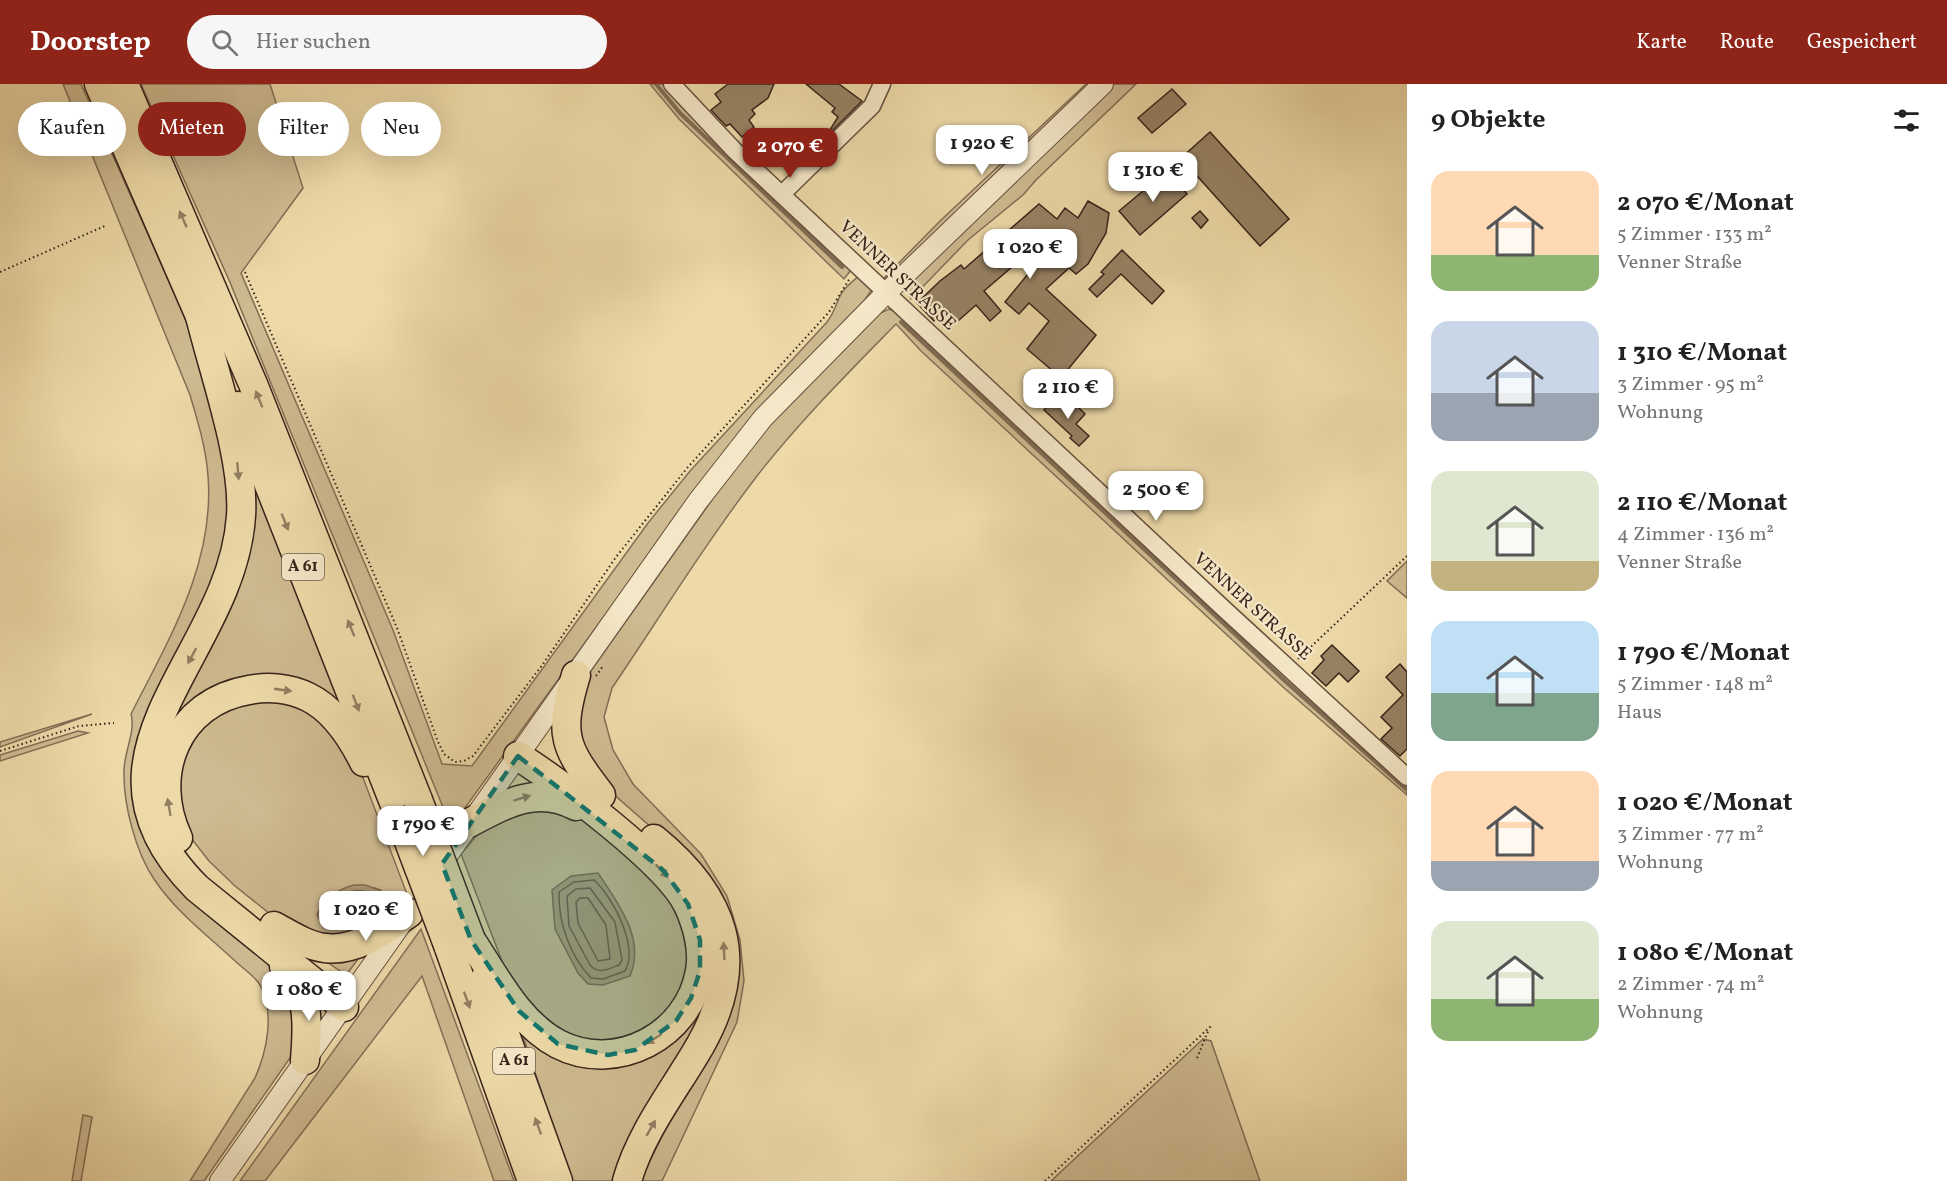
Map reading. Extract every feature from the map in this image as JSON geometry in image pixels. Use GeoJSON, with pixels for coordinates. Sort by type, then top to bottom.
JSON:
{"type":"FeatureCollection","features":[{"type":"Feature","properties":{"kind":"highway","name":"A 61"},"geometry":{"type":"LineString","coordinates":[[99,84],[199,312],[298,555],[410,812]]}},
{"type":"Feature","properties":{"kind":"highway","name":"A 61"},"geometry":{"type":"LineString","coordinates":[[124,84],[253,384],[459,942],[558,1181]]}},
{"type":"Feature","properties":{"kind":"highway"},"geometry":{"type":"LineString","coordinates":[[199,312],[237,461],[242,515],[232,568],[211,621],[157,722],[146,766],[145,794],[158,839],[178,869],[197,888],[266,932],[325,948],[353,945],[381,933],[409,913]]}},
{"type":"Feature","properties":{"kind":"highway"},"geometry":{"type":"LineString","coordinates":[[459,942],[538,1030],[558,1044],[583,1052],[608,1055],[636,1050],[657,1039],[676,1021],[691,998],[700,971],[700,940],[688,904],[663,870],[602,808],[569,746],[567,706],[576,675]]}},
{"type":"Feature","properties":{"kind":"highway"},"geometry":{"type":"LineString","coordinates":[[350,999],[266,932],[200,870],[177,836],[167,808],[166,770],[176,739],[198,713],[211,702],[235,692],[261,688],[289,690],[309,697],[345,730],[356,747],[382,801],[410,812]]}},
{"type":"Feature","properties":{"kind":"highway"},"geometry":{"type":"LineString","coordinates":[[524,748],[602,808],[676,856],[702,885],[717,915],[724,943],[726,975],[719,1008],[702,1043],[643,1142],[627,1181]]}},
{"type":"Feature","properties":{"kind":"highway"},"geometry":{"type":"LineString","coordinates":[[469,823],[494,809],[533,795],[602,808]]}},
{"type":"Feature","properties":{"kind":"highway"},"geometry":{"type":"LineString","coordinates":[[266,932],[293,976],[303,998],[308,1022],[305,1060]]}},
{"type":"Feature","properties":{"kind":"highway","name":"A 61"},"geometry":{"type":"LineString","coordinates":[[459,942],[532,1181]]}},
{"type":"Feature","properties":{"kind":"street","name":"VENNER STRASSE"},"geometry":{"type":"LineString","coordinates":[[672,84],[735,151],[1387,761],[1407,777]]}},
{"type":"Feature","properties":{"kind":"street"},"geometry":{"type":"LineString","coordinates":[[782,194],[872,106],[882,84]]}},
{"type":"Feature","properties":{"kind":"street"},"geometry":{"type":"LineString","coordinates":[[220,1181],[350,999],[469,823],[698,501],[764,418],[886,293],[1102,84]]}},
{"type":"Feature","properties":{"kind":"path"},"geometry":{"type":"LineString","coordinates":[[0,272],[107,225]]}},
{"type":"Feature","properties":{"kind":"path"},"geometry":{"type":"LineString","coordinates":[[245,272],[397,628],[438,741],[444,754],[455,762],[464,761],[473,756],[543,664],[616,557],[688,467],[829,312],[846,281],[861,268]]}},
{"type":"Feature","properties":{"kind":"path"},"geometry":{"type":"LineString","coordinates":[[1289,667],[1407,556]]}},
{"type":"Feature","properties":{"kind":"path"},"geometry":{"type":"LineString","coordinates":[[0,751],[79,726],[114,723]]}},
{"type":"Feature","properties":{"kind":"path"},"geometry":{"type":"LineString","coordinates":[[1045,1181],[1210,1026],[1197,1058]]}},
{"type":"Feature","properties":{"kind":"highlighted area"},"geometry":{"type":"Polygon","coordinates":[[[518,756],[663,870],[688,904],[700,940],[700,971],[691,998],[676,1021],[635,1050],[608,1055],[558,1044],[519,1011],[471,940],[442,864],[518,756]]]}},
{"type":"Feature","properties":{"kind":"shaded area"},"geometry":{"type":"Polygon","coordinates":[[[63,84],[81,84],[89,102],[70,102],[63,84]]]}},
{"type":"Feature","properties":{"kind":"shaded area"},"geometry":{"type":"Polygon","coordinates":[[[141,84],[270,84],[276,102],[258,102],[258,156],[293,156],[303,188],[241,273],[393,630],[442,764],[472,766],[648,523],[690,471],[827,322],[847,286],[860,275],[871,286],[871,291],[851,319],[704,479],[451,827],[229,280],[173,156],[246,156],[246,102],[149,102],[141,84]]]}},
{"type":"Feature","properties":{"kind":"shaded area"},"geometry":{"type":"Polygon","coordinates":[[[650,84],[662,84],[783,209],[851,270],[844,279],[679,119],[650,84]]]}},
{"type":"Feature","properties":{"kind":"shaded area"},"geometry":{"type":"Polygon","coordinates":[[[1086,84],[1093,84],[894,273],[883,279],[940,221],[1086,84]]]}},
{"type":"Feature","properties":{"kind":"shaded area"},"geometry":{"type":"Polygon","coordinates":[[[1112,84],[1136,84],[1023,195],[968,240],[911,299],[906,286],[1112,84]]]}},
{"type":"Feature","properties":{"kind":"shaded area"},"geometry":{"type":"Polygon","coordinates":[[[92,156],[113,156],[206,365],[228,450],[229,517],[213,585],[153,711],[148,841],[180,889],[286,978],[302,1027],[290,1058],[204,1181],[190,1181],[255,1078],[263,1056],[268,1032],[265,996],[255,978],[181,912],[154,879],[136,842],[128,813],[124,784],[126,756],[132,727],[131,714],[174,629],[197,570],[204,539],[208,508],[208,476],[201,435],[190,395],[92,156]]]}},
{"type":"Feature","properties":{"kind":"shaded area"},"geometry":{"type":"Polygon","coordinates":[[[889,309],[902,314],[1407,784],[1407,795],[1283,687],[921,351],[896,324],[807,417],[757,476],[701,554],[612,688],[604,717],[613,750],[633,784],[701,854],[727,896],[740,940],[744,981],[737,1022],[662,1181],[641,1181],[723,1021],[676,849],[595,778],[571,720],[583,682],[748,449],[804,386],[874,316],[889,309]]]}},
{"type":"Feature","properties":{"kind":"shaded area"},"geometry":{"type":"Polygon","coordinates":[[[243,458],[346,720],[255,683],[165,755],[191,877],[150,777],[233,577],[243,458]]]}},
{"type":"Feature","properties":{"kind":"shaded area"},"geometry":{"type":"Polygon","coordinates":[[[1407,561],[1407,598],[1387,581],[1407,561]]]}},
{"type":"Feature","properties":{"kind":"shaded area"},"geometry":{"type":"Polygon","coordinates":[[[263,698],[305,708],[354,754],[407,894],[383,922],[325,943],[269,913],[235,886],[209,861],[191,838],[182,819],[178,764],[190,738],[221,709],[263,698]],[[375,888],[327,901],[322,905],[380,890],[375,888]]]}},
{"type":"Feature","properties":{"kind":"shaded area"},"geometry":{"type":"Polygon","coordinates":[[[92,714],[0,747],[0,742],[92,714]]]}},
{"type":"Feature","properties":{"kind":"shaded area"},"geometry":{"type":"Polygon","coordinates":[[[78,731],[88,733],[0,761],[0,755],[78,731]]]}},
{"type":"Feature","properties":{"kind":"shaded area"},"geometry":{"type":"Polygon","coordinates":[[[508,809],[577,812],[610,838],[668,896],[683,927],[688,961],[683,985],[674,1004],[657,1024],[630,1039],[605,1043],[569,1039],[513,990],[461,854],[486,824],[508,809]]]}},
{"type":"Feature","properties":{"kind":"shaded area"},"geometry":{"type":"Polygon","coordinates":[[[691,884],[715,995],[622,1181],[571,1181],[520,1027],[607,1061],[696,995],[691,884]]]}},
{"type":"Feature","properties":{"kind":"shaded area"},"geometry":{"type":"Polygon","coordinates":[[[421,929],[514,1181],[494,1181],[422,976],[265,1181],[240,1181],[421,929]]]}},
{"type":"Feature","properties":{"kind":"shaded area"},"geometry":{"type":"Polygon","coordinates":[[[362,954],[346,975],[324,960],[362,954]]]}},
{"type":"Feature","properties":{"kind":"shaded area"},"geometry":{"type":"Polygon","coordinates":[[[1203,1039],[1211,1041],[1260,1181],[1051,1181],[1203,1039]]]}},
{"type":"Feature","properties":{"kind":"shaded area"},"geometry":{"type":"Polygon","coordinates":[[[83,1115],[92,1117],[81,1181],[72,1181],[83,1115]]]}},
{"type":"Feature","properties":{"kind":"water"},"geometry":{"type":"Polygon","coordinates":[[[598,873],[628,922],[635,949],[630,976],[603,985],[588,984],[578,973],[555,929],[552,890],[571,876],[598,873]]]}},
{"type":"Feature","properties":{"kind":"water"},"geometry":{"type":"Polygon","coordinates":[[[354,885],[365,885],[380,890],[366,904],[353,912],[319,919],[317,914],[328,899],[337,892],[354,885]]]}},
{"type":"Feature","properties":{"kind":"building"},"geometry":{"type":"Polygon","coordinates":[[[728,84],[774,84],[768,98],[752,110],[755,114],[749,120],[754,127],[742,137],[730,124],[726,126],[711,110],[721,102],[715,94],[728,84]]]}},
{"type":"Feature","properties":{"kind":"building"},"geometry":{"type":"Polygon","coordinates":[[[806,84],[839,84],[862,101],[825,138],[838,117],[832,112],[835,108],[806,84]]]}},
{"type":"Feature","properties":{"kind":"building"},"geometry":{"type":"Polygon","coordinates":[[[1172,89],[1186,104],[1152,133],[1138,118],[1172,89]]]}},
{"type":"Feature","properties":{"kind":"building"},"geometry":{"type":"Polygon","coordinates":[[[1210,132],[1289,219],[1260,246],[1181,158],[1210,132]]]}},
{"type":"Feature","properties":{"kind":"building"},"geometry":{"type":"Polygon","coordinates":[[[1167,171],[1187,194],[1140,235],[1119,211],[1167,171]]]}},
{"type":"Feature","properties":{"kind":"building"},"geometry":{"type":"Polygon","coordinates":[[[1088,201],[1109,213],[1106,233],[1088,264],[1076,274],[1069,268],[1046,289],[1096,335],[1061,378],[1027,349],[1049,321],[1029,303],[1019,314],[1005,302],[1055,241],[1049,235],[984,291],[1001,311],[990,321],[976,305],[958,321],[947,309],[934,321],[917,303],[961,265],[964,269],[1039,204],[1057,219],[1065,208],[1078,218],[1088,201]]]}},
{"type":"Feature","properties":{"kind":"building"},"geometry":{"type":"Polygon","coordinates":[[[1200,211],[1208,220],[1201,228],[1192,218],[1200,211]]]}},
{"type":"Feature","properties":{"kind":"building"},"geometry":{"type":"Polygon","coordinates":[[[1122,250],[1164,291],[1152,304],[1121,274],[1097,297],[1089,289],[1104,274],[1101,272],[1122,250]]]}},
{"type":"Feature","properties":{"kind":"building"},"geometry":{"type":"Polygon","coordinates":[[[1055,397],[1071,412],[1077,406],[1085,414],[1076,424],[1089,436],[1079,446],[1070,438],[1072,436],[1044,410],[1055,397]]]}},
{"type":"Feature","properties":{"kind":"building"},"geometry":{"type":"Polygon","coordinates":[[[1332,645],[1359,671],[1348,682],[1339,673],[1326,686],[1312,673],[1324,660],[1321,656],[1332,645]]]}},
{"type":"Feature","properties":{"kind":"building"},"geometry":{"type":"Polygon","coordinates":[[[1400,664],[1407,672],[1407,749],[1400,756],[1381,739],[1392,728],[1381,717],[1403,695],[1386,677],[1400,664]]]}},
{"type":"Feature","properties":{"kind":"waterway"},"geometry":{"type":"LineString","coordinates":[[656,84],[680,113],[842,267]]}},
{"type":"Feature","properties":{"kind":"waterway"},"geometry":{"type":"LineString","coordinates":[[901,322],[1285,681],[1407,790]]}}]}
